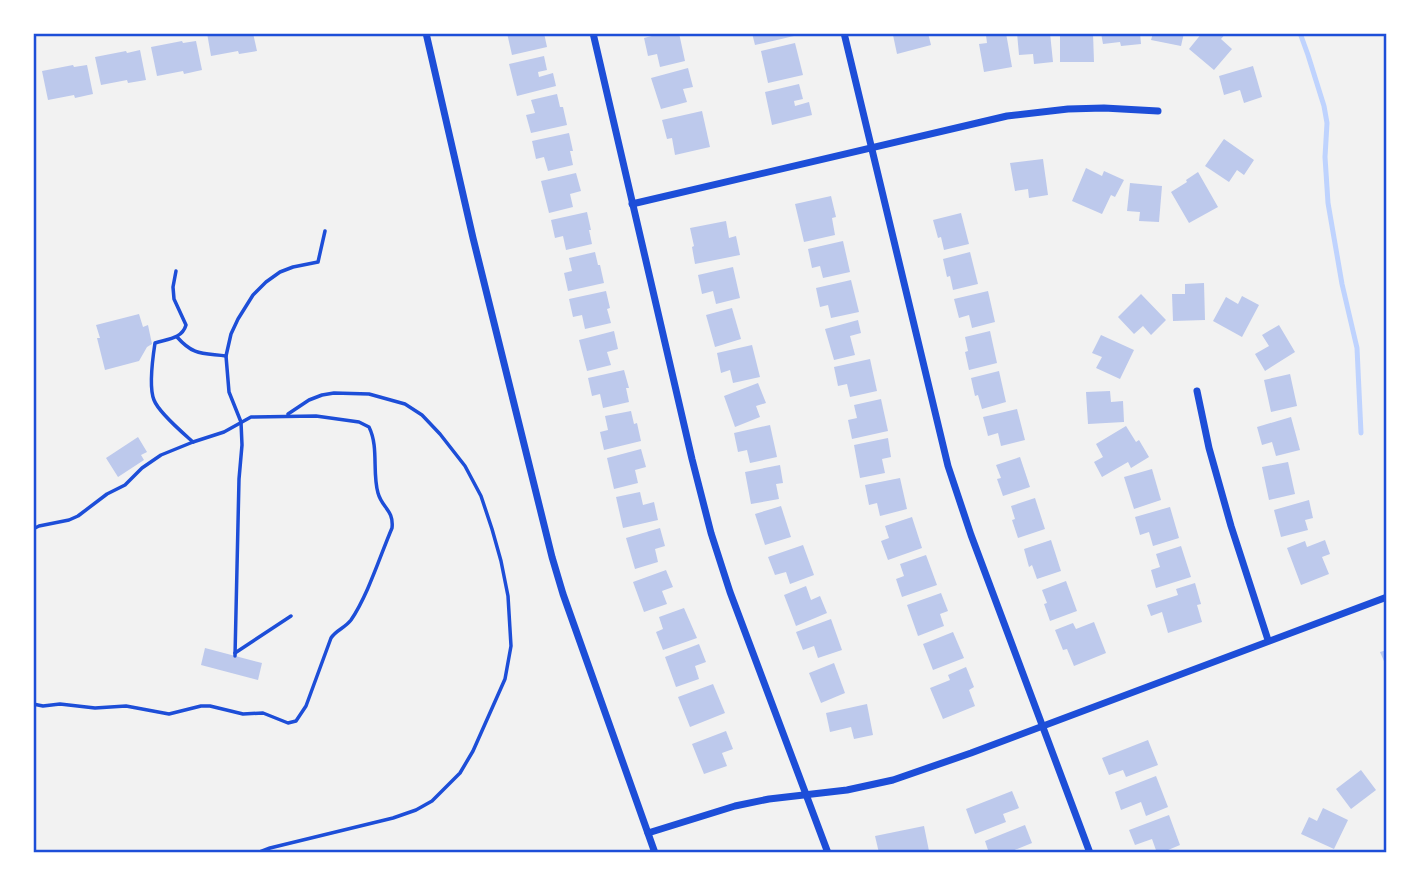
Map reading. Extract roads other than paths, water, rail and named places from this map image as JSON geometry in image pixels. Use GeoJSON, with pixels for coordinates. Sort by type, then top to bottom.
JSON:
{"type":"FeatureCollection","features":[{"type":"Feature","properties":{"kind":"street"},"geometry":{"type":"LineString","coordinates":[[425,33],[552,557],[654,853]]}},
{"type":"Feature","properties":{"kind":"street"},"geometry":{"type":"LineString","coordinates":[[593,33],[711,533],[730,592],[828,853]]}},
{"type":"Feature","properties":{"kind":"street"},"geometry":{"type":"LineString","coordinates":[[844,33],[948,466],[971,536],[1090,853]]}},
{"type":"Feature","properties":{"kind":"street"},"geometry":{"type":"LineString","coordinates":[[632,204],[1007,116],[1068,109],[1158,111]]}},
{"type":"Feature","properties":{"kind":"street"},"geometry":{"type":"LineString","coordinates":[[1197,391],[1209,448],[1268,640]]}},
{"type":"Feature","properties":{"kind":"street"},"geometry":{"type":"LineString","coordinates":[[648,833],[735,806],[769,799],[847,790],[893,780],[1387,597]]}},
{"type":"Feature","properties":{"kind":"waterway"},"geometry":{"type":"LineString","coordinates":[[1300,33],[1327,123],[1325,157],[1328,203],[1342,284],[1357,348],[1361,433]]}}]}
